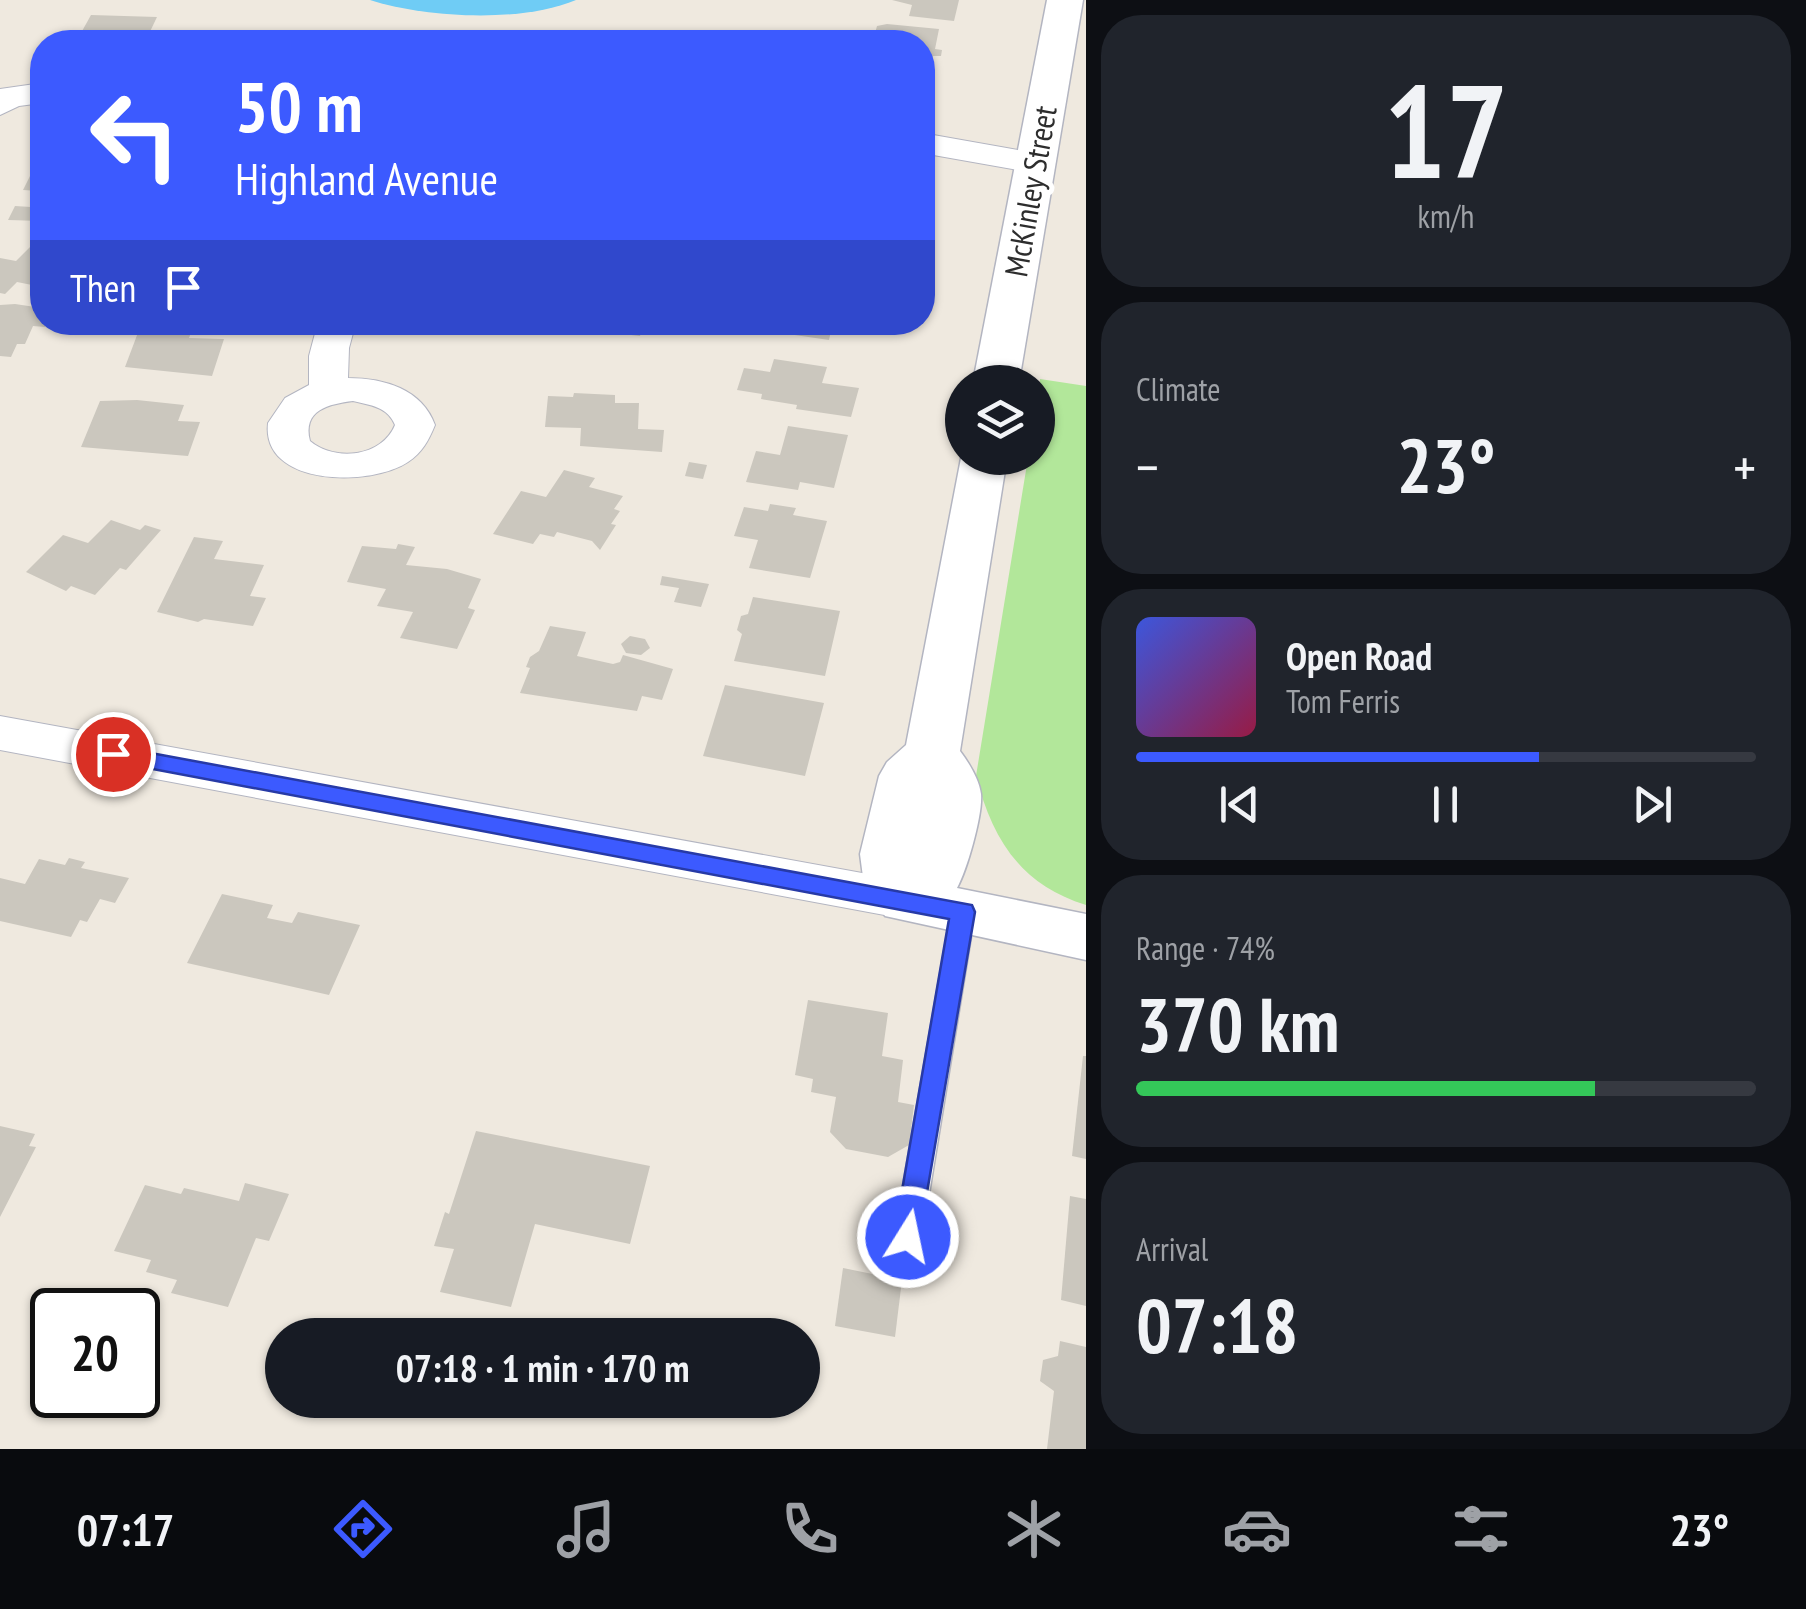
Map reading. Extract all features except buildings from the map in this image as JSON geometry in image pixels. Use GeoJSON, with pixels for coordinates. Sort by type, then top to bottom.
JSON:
{"type":"FeatureCollection","features":[{"type":"Feature","properties":{"kind":"main road","name":"McKinley Street"},"geometry":{"type":"LineString","coordinates":[[999,365],[1064,0]]}},
{"type":"Feature","properties":{"kind":"main road"},"geometry":{"type":"LineString","coordinates":[[980,475],[932,753],[946,772],[954,796],[936,875],[935,906],[1086,937]]}},
{"type":"Feature","properties":{"kind":"street"},"geometry":{"type":"LineString","coordinates":[[935,146],[1034,163]]}},
{"type":"Feature","properties":{"kind":"street"},"geometry":{"type":"LineString","coordinates":[[330,392],[326,369],[332,335]]}},
{"type":"Feature","properties":{"kind":"street"},"geometry":{"type":"LineString","coordinates":[[0,733],[935,906]]}},
{"type":"Feature","properties":{"kind":"lane"},"geometry":{"type":"LineString","coordinates":[[908,1237],[935,906]]}},
{"type":"Feature","properties":{"kind":"green space"},"geometry":{"type":"Polygon","coordinates":[[[1055,381],[1086,386],[1086,905],[1043,885],[1012,856],[991,819],[976,776],[1025,475],[1055,475],[1055,381]]]}},
{"type":"Feature","properties":{"kind":"water"},"geometry":{"type":"Polygon","coordinates":[[[370,0],[576,0],[529,12],[474,15],[418,11],[370,0]]]}},
{"type":"Feature","properties":{"kind":"route"},"geometry":{"type":"LineString","coordinates":[[113,754],[963,912],[908,1237]]}}]}
